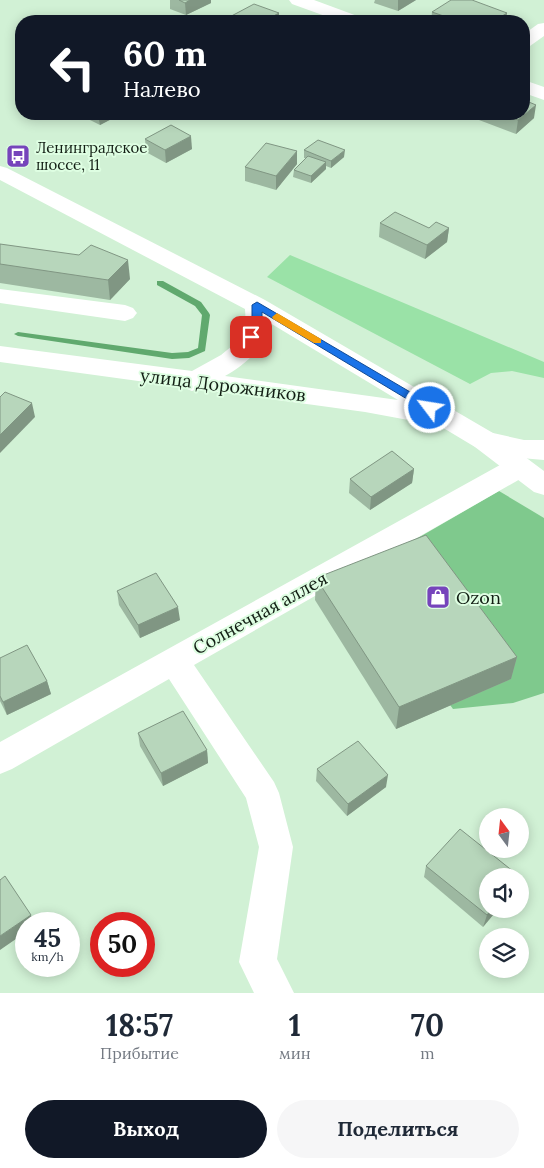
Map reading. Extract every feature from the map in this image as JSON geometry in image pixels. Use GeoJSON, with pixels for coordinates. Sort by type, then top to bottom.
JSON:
{"type":"FeatureCollection","features":[{"type":"Feature","properties":{"kind":"main road"},"geometry":{"type":"LineString","coordinates":[[298,0],[338,15]]}},
{"type":"Feature","properties":{"kind":"main road"},"geometry":{"type":"LineString","coordinates":[[530,38],[544,28]]}},
{"type":"Feature","properties":{"kind":"main road"},"geometry":{"type":"LineString","coordinates":[[530,88],[544,94]]}},
{"type":"Feature","properties":{"kind":"main road"},"geometry":{"type":"LineString","coordinates":[[0,172],[257,305],[484,440],[544,485]]}},
{"type":"Feature","properties":{"kind":"main road"},"geometry":{"type":"LineString","coordinates":[[2,300],[125,313]]}},
{"type":"Feature","properties":{"kind":"main road"},"geometry":{"type":"LineString","coordinates":[[192,382],[227,364],[246,347],[257,327],[257,305]]}},
{"type":"Feature","properties":{"kind":"main road","name":"улица Дорожников"},"geometry":{"type":"LineString","coordinates":[[0,354],[192,382],[365,403],[446,418]]}},
{"type":"Feature","properties":{"kind":"main road"},"geometry":{"type":"LineString","coordinates":[[484,440],[544,450]]}},
{"type":"Feature","properties":{"kind":"main road","name":"Солнечная аллея"},"geometry":{"type":"LineString","coordinates":[[0,759],[519,467]]}},
{"type":"Feature","properties":{"kind":"main road"},"geometry":{"type":"LineString","coordinates":[[174,661],[262,793],[276,847],[258,962],[275,993]]}},
{"type":"Feature","properties":{"kind":"green space"},"geometry":{"type":"Polygon","coordinates":[[[290,255],[544,362],[544,378],[512,371],[491,373],[470,384],[267,277],[290,255]]]}},
{"type":"Feature","properties":{"kind":"green space"},"geometry":{"type":"Polygon","coordinates":[[[499,491],[544,518],[544,693],[513,703],[453,709],[425,670],[323,593],[499,491]]]}},
{"type":"Feature","properties":{"kind":"building"},"geometry":{"type":"Polygon","coordinates":[[[179,0],[190,0],[185,3],[179,0]]]}},
{"type":"Feature","properties":{"kind":"building"},"geometry":{"type":"Polygon","coordinates":[[[451,0],[472,0],[507,13],[504,15],[441,15],[432,12],[451,0]]]}},
{"type":"Feature","properties":{"kind":"building"},"geometry":{"type":"Polygon","coordinates":[[[254,4],[279,13],[275,15],[233,15],[254,4]]]}},
{"type":"Feature","properties":{"kind":"building"},"geometry":{"type":"Polygon","coordinates":[[[530,102],[536,105],[530,110],[530,102]]]}},
{"type":"Feature","properties":{"kind":"building"},"geometry":{"type":"Polygon","coordinates":[[[171,125],[191,136],[165,150],[145,139],[171,125]]]}},
{"type":"Feature","properties":{"kind":"building"},"geometry":{"type":"Polygon","coordinates":[[[318,140],[345,150],[331,161],[304,150],[318,140]]]}},
{"type":"Feature","properties":{"kind":"building"},"geometry":{"type":"Polygon","coordinates":[[[266,143],[297,151],[276,176],[245,167],[266,143]]]}},
{"type":"Feature","properties":{"kind":"building"},"geometry":{"type":"Polygon","coordinates":[[[308,156],[326,162],[311,176],[294,170],[308,156]]]}},
{"type":"Feature","properties":{"kind":"building"},"geometry":{"type":"Polygon","coordinates":[[[395,212],[429,228],[436,222],[449,228],[427,245],[380,223],[395,212]]]}},
{"type":"Feature","properties":{"kind":"building"},"geometry":{"type":"Polygon","coordinates":[[[0,244],[79,255],[91,245],[128,260],[108,280],[0,264],[0,244]]]}},
{"type":"Feature","properties":{"kind":"building"},"geometry":{"type":"Polygon","coordinates":[[[5,392],[32,403],[0,435],[0,397],[5,392]]]}},
{"type":"Feature","properties":{"kind":"building"},"geometry":{"type":"Polygon","coordinates":[[[392,451],[414,469],[371,497],[350,479],[392,451]]]}},
{"type":"Feature","properties":{"kind":"building"},"geometry":{"type":"Polygon","coordinates":[[[426,535],[517,657],[399,707],[316,578],[426,535]]]}},
{"type":"Feature","properties":{"kind":"building"},"geometry":{"type":"Polygon","coordinates":[[[156,573],[178,607],[138,625],[117,591],[156,573]]]}},
{"type":"Feature","properties":{"kind":"building"},"geometry":{"type":"Polygon","coordinates":[[[27,645],[47,681],[3,702],[0,696],[0,658],[27,645]]]}},
{"type":"Feature","properties":{"kind":"building"},"geometry":{"type":"Polygon","coordinates":[[[183,711],[207,750],[161,773],[138,733],[183,711]]]}},
{"type":"Feature","properties":{"kind":"building"},"geometry":{"type":"Polygon","coordinates":[[[358,741],[388,775],[348,804],[317,769],[358,741]]]}},
{"type":"Feature","properties":{"kind":"building"},"geometry":{"type":"Polygon","coordinates":[[[460,829],[479,844],[479,858],[496,858],[509,868],[479,868],[479,909],[426,866],[460,829]]]}},
{"type":"Feature","properties":{"kind":"building"},"geometry":{"type":"Polygon","coordinates":[[[5,876],[29,912],[15,912],[15,926],[0,936],[0,880],[5,876]]]}},
{"type":"Feature","properties":{"kind":"waterway"},"geometry":{"type":"LineString","coordinates":[[18,334],[172,356],[189,355],[202,349],[206,315],[198,304],[160,283]]}},
{"type":"Feature","properties":{"kind":"slow traffic"},"geometry":{"type":"LineString","coordinates":[[277,317],[317,341]]}},
{"type":"Feature","properties":{"kind":"place","name":"Ленинградское шоссе, 11"},"geometry":{"type":"Point","coordinates":[18,156]}},
{"type":"Feature","properties":{"kind":"place","name":"Ozon"},"geometry":{"type":"Point","coordinates":[438,597]}},
{"type":"Feature","properties":{"kind":"route"},"geometry":{"type":"LineString","coordinates":[[251,337],[257,327],[257,305],[430,408]]}}]}
